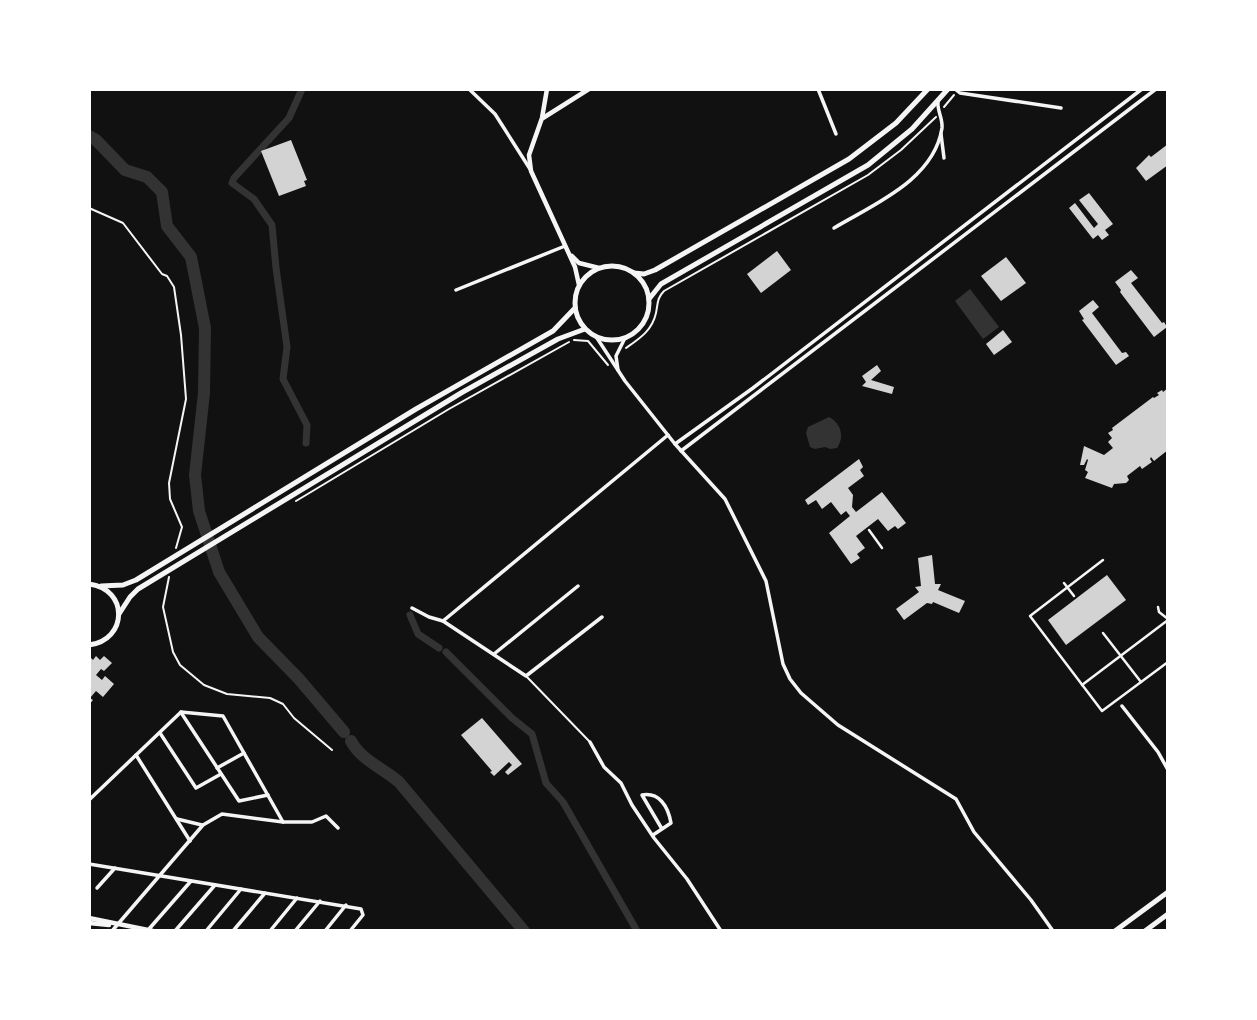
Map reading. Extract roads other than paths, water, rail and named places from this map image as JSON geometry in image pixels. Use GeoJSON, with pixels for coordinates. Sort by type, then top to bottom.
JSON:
{"type":"FeatureCollection","features":[{"type":"Feature","properties":{"kind":"main road"},"geometry":{"type":"LineString","coordinates":[[634,273],[646,286],[649,299],[649,311],[636,332],[611,341],[597,338],[584,329],[578,320],[575,300],[579,285],[586,276],[599,268],[616,266],[634,273],[645,274],[655,270],[849,159],[896,123],[928,89]]}},
{"type":"Feature","properties":{"kind":"main road"},"geometry":{"type":"LineString","coordinates":[[649,299],[661,284],[868,165],[912,129],[948,89]]}},
{"type":"Feature","properties":{"kind":"main road"},"geometry":{"type":"LineString","coordinates":[[89,584],[122,585],[136,580],[453,387],[553,331],[575,308]]}},
{"type":"Feature","properties":{"kind":"main road"},"geometry":{"type":"LineString","coordinates":[[89,645],[100,643],[112,634],[119,614],[138,589],[472,387],[558,339],[584,329]]}},
{"type":"Feature","properties":{"kind":"main road"},"geometry":{"type":"LineString","coordinates":[[101,586],[116,600],[119,614]]}},
{"type":"Feature","properties":{"kind":"main road"},"geometry":{"type":"LineString","coordinates":[[1115,931],[1168,891]]}},
{"type":"Feature","properties":{"kind":"main road"},"geometry":{"type":"LineString","coordinates":[[1145,931],[1168,914]]}},
{"type":"Feature","properties":{"kind":"street"},"geometry":{"type":"LineString","coordinates":[[469,89],[495,114],[531,171],[579,285]]}},
{"type":"Feature","properties":{"kind":"street"},"geometry":{"type":"LineString","coordinates":[[531,171],[529,155],[542,118],[547,89]]}},
{"type":"Feature","properties":{"kind":"street"},"geometry":{"type":"LineString","coordinates":[[542,118],[589,89]]}},
{"type":"Feature","properties":{"kind":"street"},"geometry":{"type":"LineString","coordinates":[[818,89],[836,134]]}},
{"type":"Feature","properties":{"kind":"street"},"geometry":{"type":"LineString","coordinates":[[675,444],[772,373],[1142,89]]}},
{"type":"Feature","properties":{"kind":"street"},"geometry":{"type":"LineString","coordinates":[[681,451],[1156,89]]}},
{"type":"Feature","properties":{"kind":"street"},"geometry":{"type":"LineString","coordinates":[[956,90],[1061,108]]}},
{"type":"Feature","properties":{"kind":"street"},"geometry":{"type":"LineString","coordinates":[[937,101],[944,158]]}},
{"type":"Feature","properties":{"kind":"street"},"geometry":{"type":"LineString","coordinates":[[834,228],[920,173],[941,132]]}},
{"type":"Feature","properties":{"kind":"street"},"geometry":{"type":"LineString","coordinates":[[566,249],[579,263],[599,268]]}},
{"type":"Feature","properties":{"kind":"street"},"geometry":{"type":"LineString","coordinates":[[456,290],[566,249]]}},
{"type":"Feature","properties":{"kind":"street"},"geometry":{"type":"LineString","coordinates":[[597,338],[612,364],[675,444],[725,499],[766,581],[783,664],[790,679],[838,725],[956,799],[974,832],[1053,930]]}},
{"type":"Feature","properties":{"kind":"street"},"geometry":{"type":"LineString","coordinates":[[618,372],[616,356],[625,338]]}},
{"type":"Feature","properties":{"kind":"street"},"geometry":{"type":"LineString","coordinates":[[443,621],[668,435]]}},
{"type":"Feature","properties":{"kind":"street"},"geometry":{"type":"LineString","coordinates":[[869,530],[882,548]]}},
{"type":"Feature","properties":{"kind":"street"},"geometry":{"type":"LineString","coordinates":[[1103,560],[1030,616],[1102,711],[1168,662]]}},
{"type":"Feature","properties":{"kind":"street"},"geometry":{"type":"LineString","coordinates":[[1064,583],[1074,596]]}},
{"type":"Feature","properties":{"kind":"street"},"geometry":{"type":"LineString","coordinates":[[494,654],[578,586]]}},
{"type":"Feature","properties":{"kind":"street"},"geometry":{"type":"LineString","coordinates":[[1082,685],[1168,620],[1159,612],[1158,607]]}},
{"type":"Feature","properties":{"kind":"street"},"geometry":{"type":"LineString","coordinates":[[412,608],[443,621],[526,676],[602,617]]}},
{"type":"Feature","properties":{"kind":"street"},"geometry":{"type":"LineString","coordinates":[[1103,633],[1141,682]]}},
{"type":"Feature","properties":{"kind":"street"},"geometry":{"type":"LineString","coordinates":[[1122,706],[1158,752],[1168,770]]}},
{"type":"Feature","properties":{"kind":"street"},"geometry":{"type":"LineString","coordinates":[[181,712],[223,716],[283,822]]}},
{"type":"Feature","properties":{"kind":"street"},"geometry":{"type":"LineString","coordinates":[[89,800],[181,712]]}},
{"type":"Feature","properties":{"kind":"street"},"geometry":{"type":"LineString","coordinates":[[181,712],[239,802],[268,795]]}},
{"type":"Feature","properties":{"kind":"street"},"geometry":{"type":"LineString","coordinates":[[160,733],[195,788],[221,774]]}},
{"type":"Feature","properties":{"kind":"street"},"geometry":{"type":"LineString","coordinates":[[590,742],[604,767],[621,783],[632,805],[687,879],[721,931]]}},
{"type":"Feature","properties":{"kind":"street"},"geometry":{"type":"LineString","coordinates":[[217,768],[244,752]]}},
{"type":"Feature","properties":{"kind":"street"},"geometry":{"type":"LineString","coordinates":[[136,755],[190,841]]}},
{"type":"Feature","properties":{"kind":"street"},"geometry":{"type":"LineString","coordinates":[[653,835],[662,829],[671,823],[670,814],[659,796],[652,793],[642,795],[662,829]]}},
{"type":"Feature","properties":{"kind":"street"},"geometry":{"type":"LineString","coordinates":[[112,931],[202,825],[222,814],[283,822],[312,822],[326,816],[338,828]]}},
{"type":"Feature","properties":{"kind":"street"},"geometry":{"type":"LineString","coordinates":[[177,819],[202,825]]}},
{"type":"Feature","properties":{"kind":"street"},"geometry":{"type":"LineString","coordinates":[[89,864],[358,907],[363,911],[363,915],[350,931]]}},
{"type":"Feature","properties":{"kind":"street"},"geometry":{"type":"LineString","coordinates":[[97,888],[115,869]]}},
{"type":"Feature","properties":{"kind":"street"},"geometry":{"type":"LineString","coordinates":[[89,921],[151,930],[191,881]]}},
{"type":"Feature","properties":{"kind":"street"},"geometry":{"type":"LineString","coordinates":[[175,931],[215,884]]}},
{"type":"Feature","properties":{"kind":"street"},"geometry":{"type":"LineString","coordinates":[[206,931],[241,889]]}},
{"type":"Feature","properties":{"kind":"street"},"geometry":{"type":"LineString","coordinates":[[233,931],[265,893]]}},
{"type":"Feature","properties":{"kind":"street"},"geometry":{"type":"LineString","coordinates":[[270,931],[297,898]]}},
{"type":"Feature","properties":{"kind":"street"},"geometry":{"type":"LineString","coordinates":[[295,931],[320,901]]}},
{"type":"Feature","properties":{"kind":"street"},"geometry":{"type":"LineString","coordinates":[[325,931],[346,905]]}},
{"type":"Feature","properties":{"kind":"lane"},"geometry":{"type":"LineString","coordinates":[[526,676],[590,742]]}},
{"type":"Feature","properties":{"kind":"waterway"},"geometry":{"type":"LineString","coordinates":[[302,89],[289,118],[232,183],[254,199],[272,225],[287,347],[283,379],[307,425],[306,443]]}},
{"type":"Feature","properties":{"kind":"waterway"},"geometry":{"type":"LineString","coordinates":[[89,136],[125,170],[147,177],[162,192],[167,226],[191,257],[205,328],[204,393],[195,475],[199,511],[219,572],[258,637],[299,679],[344,732]]}},
{"type":"Feature","properties":{"kind":"waterway"},"geometry":{"type":"LineString","coordinates":[[410,615],[418,634],[439,648]]}},
{"type":"Feature","properties":{"kind":"waterway"},"geometry":{"type":"LineString","coordinates":[[446,652],[512,718],[532,734],[546,783],[563,802],[637,931]]}},
{"type":"Feature","properties":{"kind":"waterway"},"geometry":{"type":"LineString","coordinates":[[351,741],[366,759],[399,782],[524,931]]}}]}
